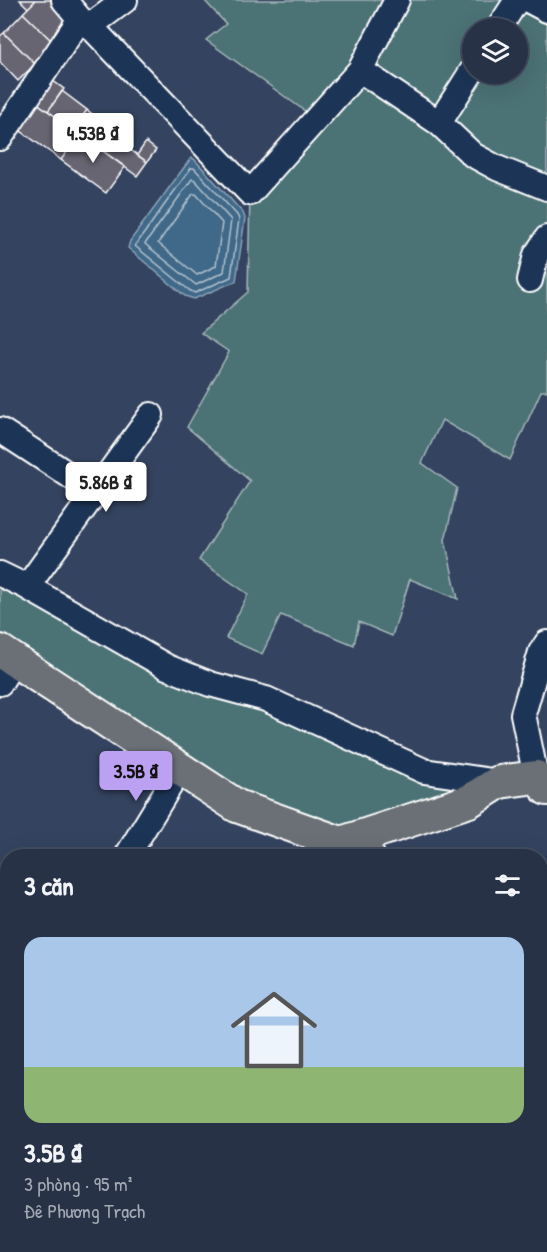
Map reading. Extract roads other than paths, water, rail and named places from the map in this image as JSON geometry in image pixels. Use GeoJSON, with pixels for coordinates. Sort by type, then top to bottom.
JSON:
{"type":"FeatureCollection","features":[{"type":"Feature","properties":{"kind":"main road"},"geometry":{"type":"LineString","coordinates":[[5,665],[180,769],[237,806],[336,849]]}},
{"type":"Feature","properties":{"kind":"main road"},"geometry":{"type":"LineString","coordinates":[[350,849],[469,801],[499,782],[542,783]]}},
{"type":"Feature","properties":{"kind":"street"},"geometry":{"type":"LineString","coordinates":[[64,0],[250,193],[360,70],[397,0]]}},
{"type":"Feature","properties":{"kind":"street"},"geometry":{"type":"LineString","coordinates":[[0,138],[85,23],[125,0]]}},
{"type":"Feature","properties":{"kind":"street"},"geometry":{"type":"LineString","coordinates":[[505,18],[517,0]]}},
{"type":"Feature","properties":{"kind":"street"},"geometry":{"type":"LineString","coordinates":[[528,0],[547,10]]}},
{"type":"Feature","properties":{"kind":"street"},"geometry":{"type":"LineString","coordinates":[[360,70],[439,123],[472,155],[497,168],[547,188]]}},
{"type":"Feature","properties":{"kind":"street"},"geometry":{"type":"LineString","coordinates":[[439,123],[463,84]]}},
{"type":"Feature","properties":{"kind":"street"},"geometry":{"type":"LineString","coordinates":[[530,280],[536,255],[547,238]]}},
{"type":"Feature","properties":{"kind":"street"},"geometry":{"type":"LineString","coordinates":[[27,587],[151,415]]}},
{"type":"Feature","properties":{"kind":"street"},"geometry":{"type":"LineString","coordinates":[[0,430],[95,492]]}},
{"type":"Feature","properties":{"kind":"street"},"geometry":{"type":"LineString","coordinates":[[0,574],[167,667],[188,676],[266,699],[424,771],[499,782]]}},
{"type":"Feature","properties":{"kind":"street"},"geometry":{"type":"LineString","coordinates":[[0,588],[27,587]]}},
{"type":"Feature","properties":{"kind":"street"},"geometry":{"type":"LineString","coordinates":[[542,783],[523,714],[541,652],[547,643]]}},
{"type":"Feature","properties":{"kind":"street"},"geometry":{"type":"LineString","coordinates":[[131,849],[180,769]]}},
{"type":"Feature","properties":{"kind":"water"},"geometry":{"type":"Polygon","coordinates":[[[191,158],[243,213],[245,218],[236,281],[194,299],[185,296],[128,248],[130,241],[191,158]]]}}]}
